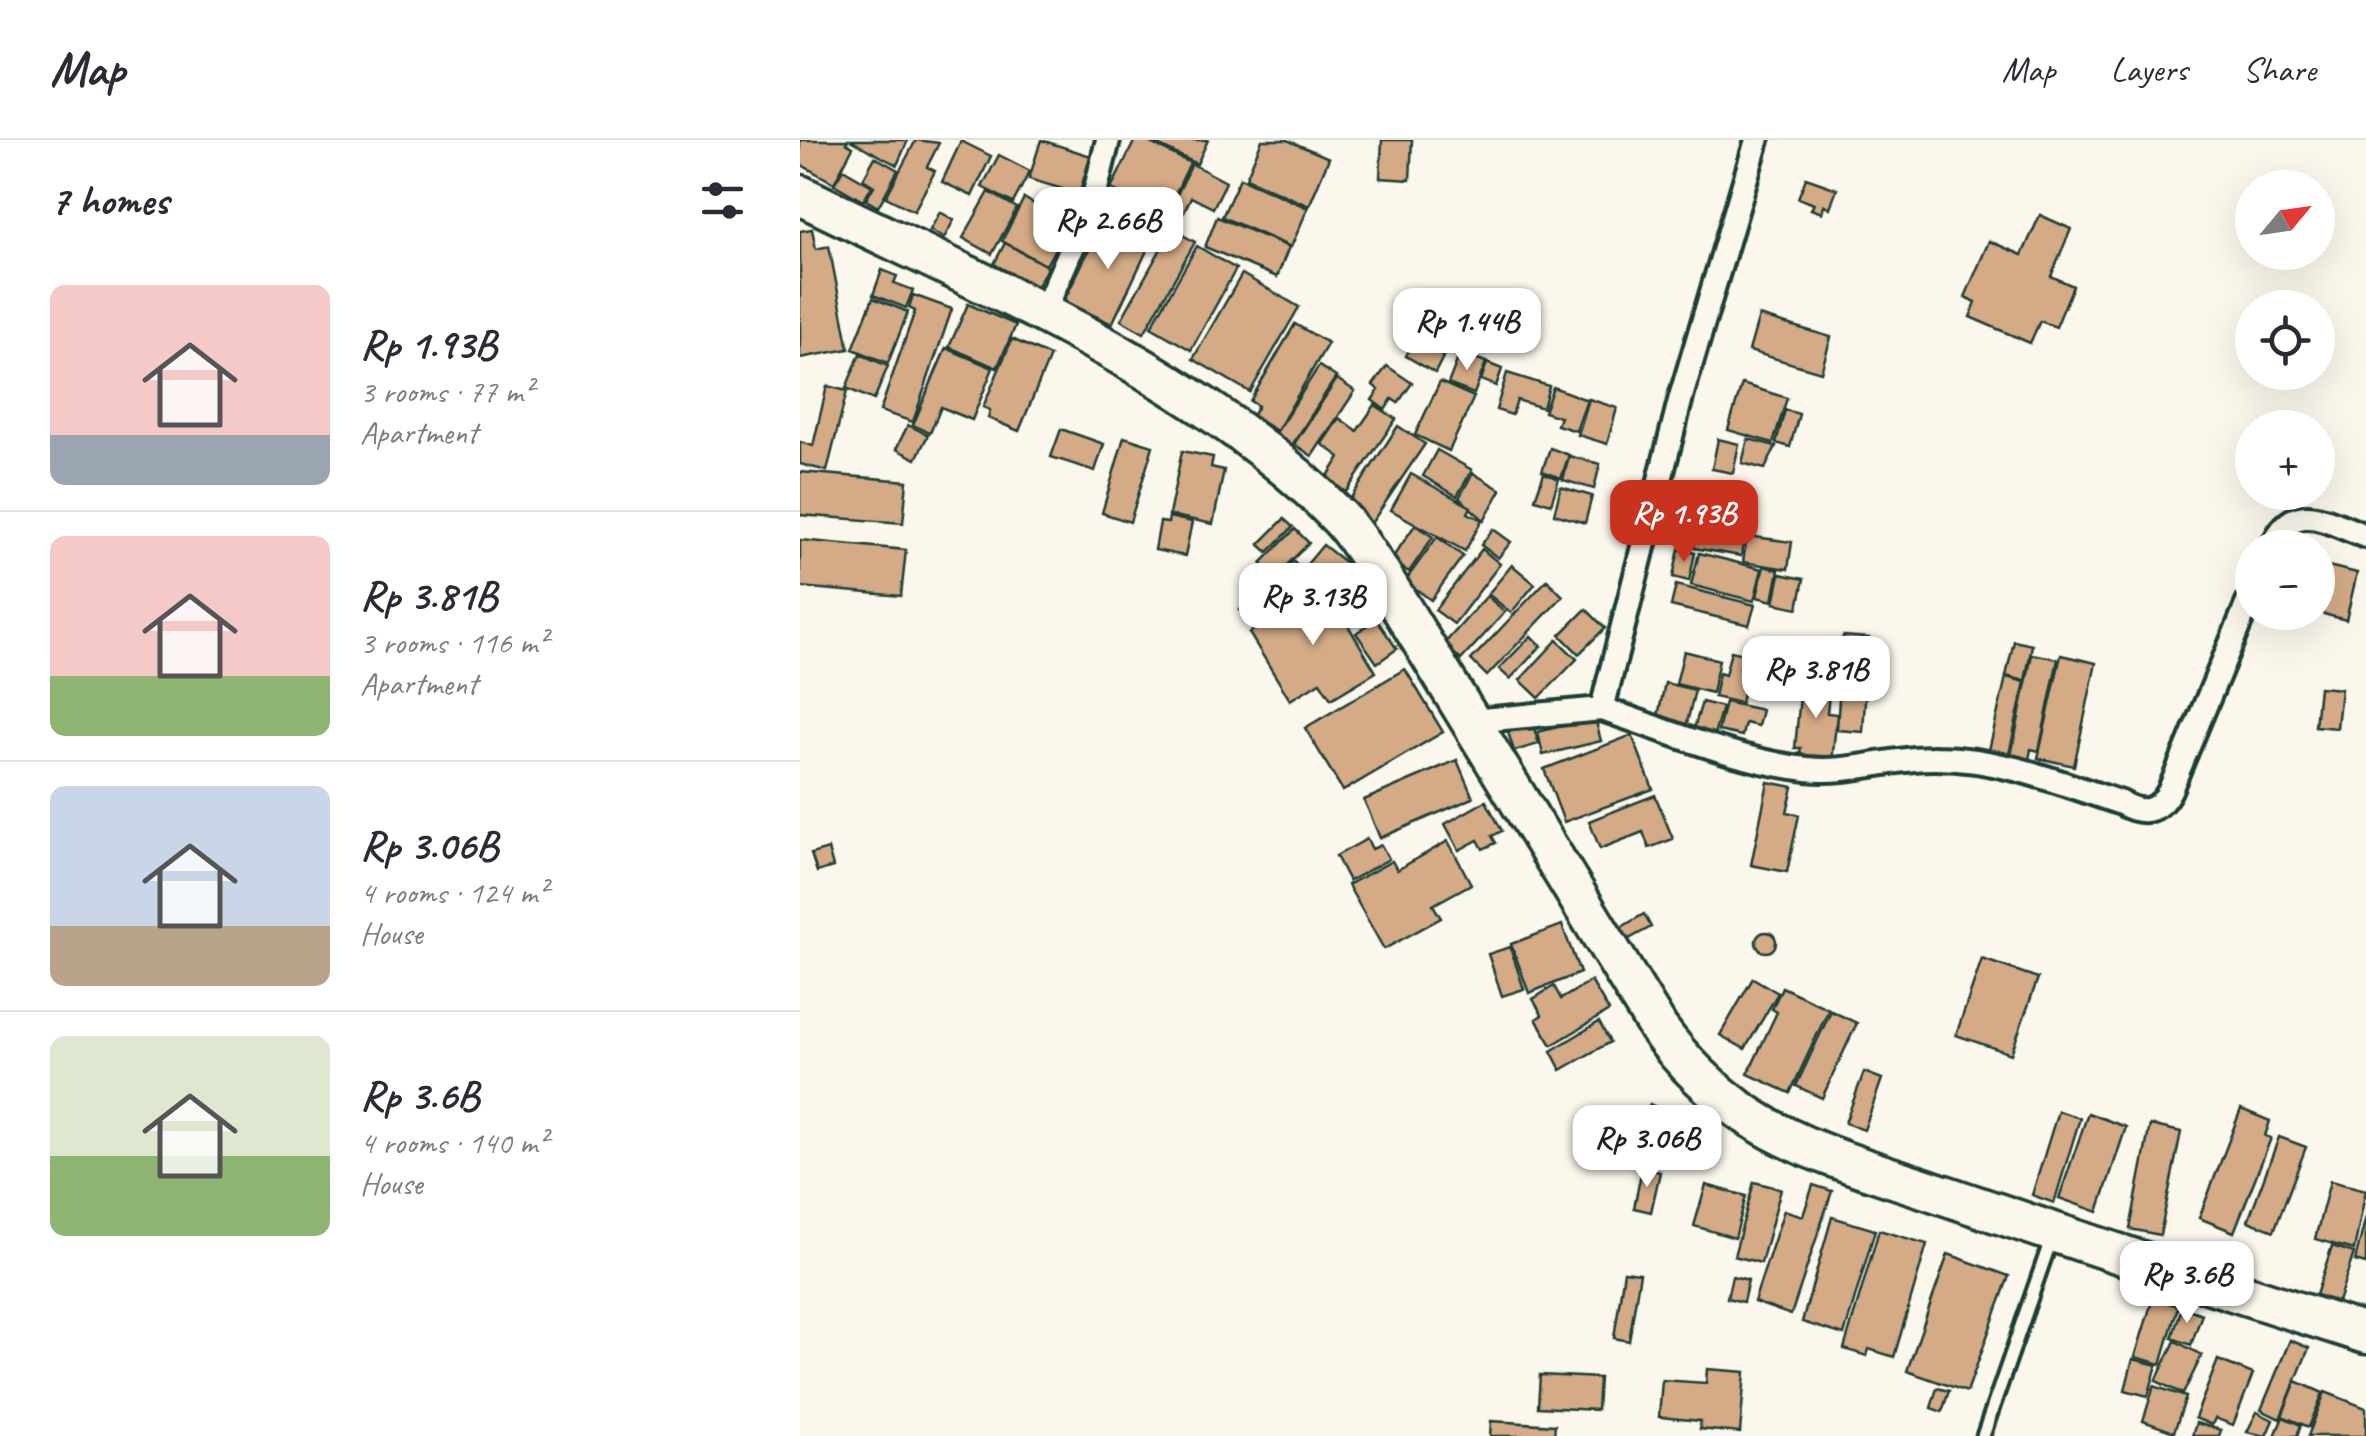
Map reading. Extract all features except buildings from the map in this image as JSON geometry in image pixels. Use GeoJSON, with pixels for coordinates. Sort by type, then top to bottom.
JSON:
{"type":"FeatureCollection","features":[{"type":"Feature","properties":{"kind":"main road"},"geometry":{"type":"LineString","coordinates":[[800,196],[1043,314],[1209,409],[1341,519],[1380,573],[1658,1028],[1702,1080],[1751,1117],[1808,1147],[2053,1233],[2366,1334]]}},
{"type":"Feature","properties":{"kind":"street"},"geometry":{"type":"LineString","coordinates":[[1043,314],[1094,197],[1108,140]]}},
{"type":"Feature","properties":{"kind":"street"},"geometry":{"type":"LineString","coordinates":[[1602,709],[1681,397],[1757,140]]}},
{"type":"Feature","properties":{"kind":"street"},"geometry":{"type":"LineString","coordinates":[[2282,530],[2288,520],[2304,514],[2366,536]]}},
{"type":"Feature","properties":{"kind":"street"},"geometry":{"type":"LineString","coordinates":[[1471,721],[1602,709],[1734,753],[1806,769],[1852,770],[1931,757],[1976,760],[2104,797],[2137,812],[2147,811],[2164,801],[2170,790],[2237,630]]}},
{"type":"Feature","properties":{"kind":"lane"},"geometry":{"type":"LineString","coordinates":[[1983,1436],[2053,1233]]}}]}
